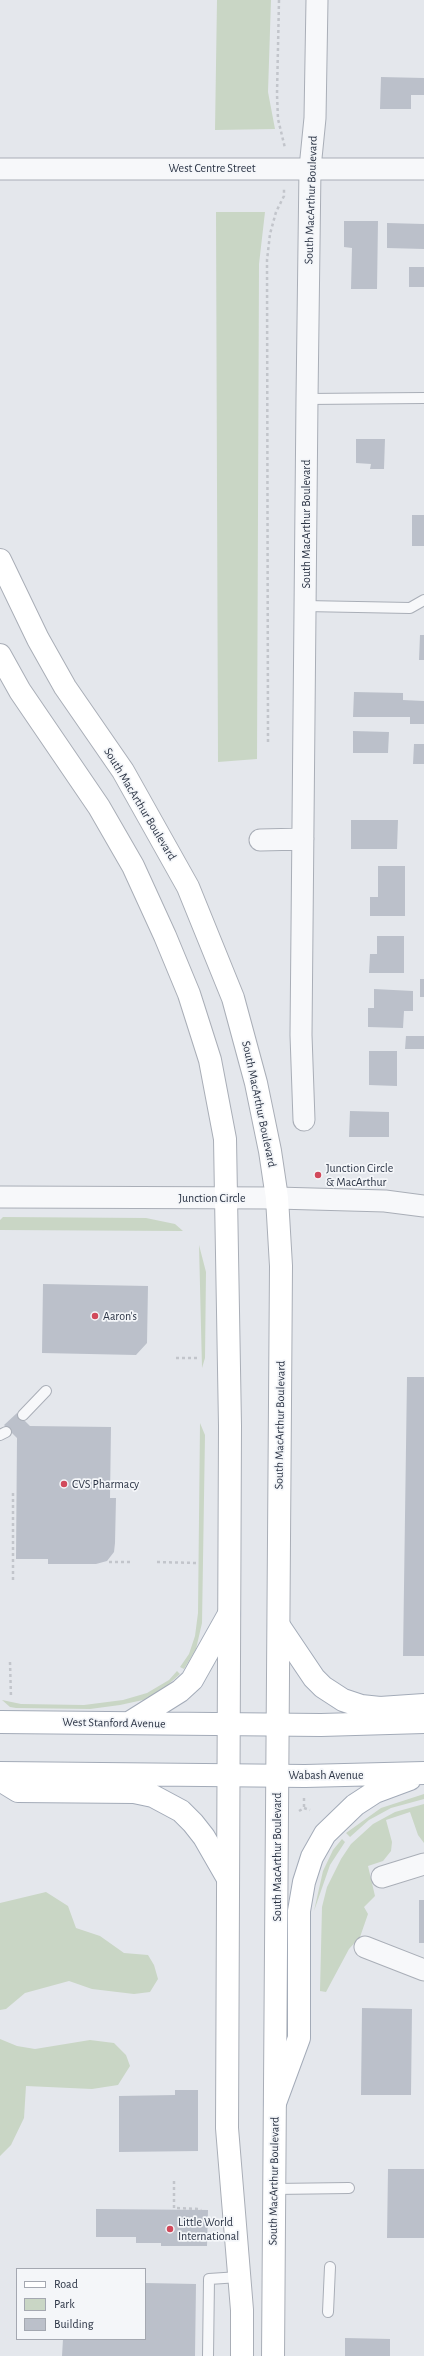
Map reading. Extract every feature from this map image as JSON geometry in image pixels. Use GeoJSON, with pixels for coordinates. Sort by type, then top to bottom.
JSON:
{"type":"FeatureCollection","features":[{"type":"Feature","properties":{"kind":"main road","name":"South MacArthur Boulevard"},"geometry":{"type":"LineString","coordinates":[[0,560],[38,640],[65,687],[123,771],[188,887],[210,936],[233,998],[246,1042],[266,1127],[277,1198],[281,1266],[273,2356]]}},
{"type":"Feature","properties":{"kind":"main road"},"geometry":{"type":"LineString","coordinates":[[0,655],[20,691],[99,807],[133,866],[165,936],[189,994],[210,1060],[225,1139],[228,1198],[230,1426],[226,2128],[239,2277],[242,2356]]}},
{"type":"Feature","properties":{"kind":"main road"},"geometry":{"type":"LineString","coordinates":[[130,1724],[180,1691],[192,1680],[228,1614]]}},
{"type":"Feature","properties":{"kind":"main road"},"geometry":{"type":"LineString","coordinates":[[279,1626],[314,1678],[323,1687],[343,1700],[361,1706],[380,1708],[424,1705]]}},
{"type":"Feature","properties":{"kind":"main road","name":"West Stanford Avenue"},"geometry":{"type":"LineString","coordinates":[[0,1722],[228,1724]]}},
{"type":"Feature","properties":{"kind":"main road"},"geometry":{"type":"LineString","coordinates":[[228,1724],[383,1725],[424,1722]]}},
{"type":"Feature","properties":{"kind":"main road"},"geometry":{"type":"LineString","coordinates":[[0,1773],[227,1775]]}},
{"type":"Feature","properties":{"kind":"main road","name":"Wabash Avenue"},"geometry":{"type":"LineString","coordinates":[[227,1775],[278,1776],[424,1773]]}},
{"type":"Feature","properties":{"kind":"main road"},"geometry":{"type":"LineString","coordinates":[[275,2103],[299,2038],[299,1912],[304,1882],[312,1857],[325,1834],[355,1805],[375,1792],[406,1780],[424,1777]]}},
{"type":"Feature","properties":{"kind":"main road"},"geometry":{"type":"LineString","coordinates":[[0,1780],[18,1791],[134,1792],[153,1796],[177,1808],[193,1824],[204,1837],[227,1877]]}},
{"type":"Feature","properties":{"kind":"street","name":"South MacArthur Boulevard"},"geometry":{"type":"LineString","coordinates":[[304,1120],[301,1035],[307,399],[310,168],[315,118],[316,0]]}},
{"type":"Feature","properties":{"kind":"street","name":"West Centre Street"},"geometry":{"type":"LineString","coordinates":[[0,169],[424,169]]}},
{"type":"Feature","properties":{"kind":"street"},"geometry":{"type":"LineString","coordinates":[[260,840],[303,840]]}},
{"type":"Feature","properties":{"kind":"street","name":"Junction Circle"},"geometry":{"type":"LineString","coordinates":[[0,1197],[277,1198],[385,1201],[424,1206]]}},
{"type":"Feature","properties":{"kind":"street"},"geometry":{"type":"LineString","coordinates":[[382,1877],[424,1864]]}},
{"type":"Feature","properties":{"kind":"street"},"geometry":{"type":"LineString","coordinates":[[365,1947],[424,1970]]}},
{"type":"Feature","properties":{"kind":"lane"},"geometry":{"type":"LineString","coordinates":[[307,399],[424,398]]}},
{"type":"Feature","properties":{"kind":"lane"},"geometry":{"type":"LineString","coordinates":[[305,606],[410,608],[424,600]]}},
{"type":"Feature","properties":{"kind":"lane"},"geometry":{"type":"LineString","coordinates":[[22,1415],[46,1391]]}},
{"type":"Feature","properties":{"kind":"lane"},"geometry":{"type":"LineString","coordinates":[[275,2189],[349,2188]]}},
{"type":"Feature","properties":{"kind":"lane"},"geometry":{"type":"LineString","coordinates":[[328,2312],[330,2267]]}},
{"type":"Feature","properties":{"kind":"lane"},"geometry":{"type":"LineString","coordinates":[[208,2356],[209,2278],[239,2277]]}},
{"type":"Feature","properties":{"kind":"path"},"geometry":{"type":"LineString","coordinates":[[279,0],[277,94],[278,119],[285,144]]}},
{"type":"Feature","properties":{"kind":"path"},"geometry":{"type":"LineString","coordinates":[[268,742],[267,260],[276,212],[284,196]]}},
{"type":"Feature","properties":{"kind":"path"},"geometry":{"type":"LineString","coordinates":[[176,1358],[199,1358]]}},
{"type":"Feature","properties":{"kind":"path"},"geometry":{"type":"LineString","coordinates":[[13,1491],[13,1580]]}},
{"type":"Feature","properties":{"kind":"path"},"geometry":{"type":"LineString","coordinates":[[109,1562],[133,1562]]}},
{"type":"Feature","properties":{"kind":"path"},"geometry":{"type":"LineString","coordinates":[[157,1562],[196,1563]]}},
{"type":"Feature","properties":{"kind":"path"},"geometry":{"type":"LineString","coordinates":[[10,1662],[11,1698]]}},
{"type":"Feature","properties":{"kind":"path"},"geometry":{"type":"LineString","coordinates":[[304,1798],[304,1808],[310,1810]]}},
{"type":"Feature","properties":{"kind":"path"},"geometry":{"type":"LineString","coordinates":[[174,2181],[174,2208],[200,2208],[200,2210]]}},
{"type":"Feature","properties":{"kind":"green space"},"geometry":{"type":"Polygon","coordinates":[[[217,0],[271,0],[268,92],[275,129],[215,130],[217,0]]]}},
{"type":"Feature","properties":{"kind":"green space"},"geometry":{"type":"Polygon","coordinates":[[[216,212],[265,212],[259,264],[257,759],[218,762],[216,212]]]}},
{"type":"Feature","properties":{"kind":"green space"},"geometry":{"type":"Polygon","coordinates":[[[3,1217],[146,1218],[175,1224],[183,1231],[0,1230],[0,1220],[3,1217]]]}},
{"type":"Feature","properties":{"kind":"green space"},"geometry":{"type":"Polygon","coordinates":[[[199,1245],[206,1272],[205,1358],[202,1368],[199,1245]]]}},
{"type":"Feature","properties":{"kind":"green space"},"geometry":{"type":"Polygon","coordinates":[[[200,1423],[205,1435],[202,1623],[196,1649],[184,1669],[180,1667],[189,1654],[195,1636],[198,1613],[200,1423]]]}},
{"type":"Feature","properties":{"kind":"green space"},"geometry":{"type":"Polygon","coordinates":[[[177,1671],[180,1674],[162,1690],[143,1700],[120,1705],[90,1709],[16,1708],[10,1707],[2,1700],[21,1704],[84,1705],[123,1700],[147,1693],[169,1680],[177,1671]]]}},
{"type":"Feature","properties":{"kind":"green space"},"geometry":{"type":"Polygon","coordinates":[[[424,1794],[424,1799],[391,1808],[369,1820],[350,1837],[346,1833],[381,1808],[424,1794]]]}},
{"type":"Feature","properties":{"kind":"green space"},"geometry":{"type":"Polygon","coordinates":[[[424,1804],[424,1843],[418,1835],[410,1812],[386,1820],[392,1842],[391,1851],[383,1861],[368,1866],[375,1896],[364,1907],[368,1914],[360,1937],[349,1949],[326,1992],[320,1991],[322,1907],[327,1887],[341,1859],[351,1844],[373,1824],[395,1812],[424,1804]]]}},
{"type":"Feature","properties":{"kind":"green space"},"geometry":{"type":"Polygon","coordinates":[[[342,1839],[345,1842],[330,1865],[314,1911],[323,1871],[333,1850],[342,1839]]]}},
{"type":"Feature","properties":{"kind":"green space"},"geometry":{"type":"Polygon","coordinates":[[[46,1892],[68,1906],[76,1928],[100,1936],[124,1953],[148,1955],[154,1965],[158,1979],[150,1992],[134,1994],[92,1989],[69,1981],[25,1993],[6,2009],[0,2010],[0,1903],[46,1892]]]}},
{"type":"Feature","properties":{"kind":"green space"},"geometry":{"type":"Polygon","coordinates":[[[0,2039],[17,2046],[35,2049],[90,2040],[114,2043],[126,2055],[130,2066],[118,2085],[92,2089],[26,2086],[24,2118],[11,2145],[0,2156],[0,2039]]]}},
{"type":"Feature","properties":{"kind":"building"},"geometry":{"type":"Polygon","coordinates":[[[381,77],[424,78],[424,95],[411,95],[411,109],[380,109],[381,77]]]}},
{"type":"Feature","properties":{"kind":"building"},"geometry":{"type":"Polygon","coordinates":[[[344,221],[378,221],[377,289],[351,289],[352,248],[344,247],[344,221]]]}},
{"type":"Feature","properties":{"kind":"building"},"geometry":{"type":"Polygon","coordinates":[[[387,223],[424,224],[424,249],[387,248],[387,223]]]}},
{"type":"Feature","properties":{"kind":"building"},"geometry":{"type":"Polygon","coordinates":[[[409,267],[424,267],[424,287],[409,287],[409,267]]]}},
{"type":"Feature","properties":{"kind":"building"},"geometry":{"type":"Polygon","coordinates":[[[356,439],[385,439],[384,469],[370,469],[371,464],[356,463],[356,439]]]}},
{"type":"Feature","properties":{"kind":"building"},"geometry":{"type":"Polygon","coordinates":[[[412,515],[424,515],[424,546],[412,546],[412,515]]]}},
{"type":"Feature","properties":{"kind":"building"},"geometry":{"type":"Polygon","coordinates":[[[420,635],[424,635],[424,660],[419,660],[420,635]]]}},
{"type":"Feature","properties":{"kind":"building"},"geometry":{"type":"Polygon","coordinates":[[[354,692],[403,693],[403,700],[424,701],[424,724],[410,724],[410,717],[353,717],[354,692]]]}},
{"type":"Feature","properties":{"kind":"building"},"geometry":{"type":"Polygon","coordinates":[[[353,731],[389,732],[388,753],[353,753],[353,731]]]}},
{"type":"Feature","properties":{"kind":"building"},"geometry":{"type":"Polygon","coordinates":[[[414,744],[424,744],[424,764],[413,764],[414,744]]]}},
{"type":"Feature","properties":{"kind":"building"},"geometry":{"type":"Polygon","coordinates":[[[351,820],[398,820],[397,849],[351,849],[351,820]]]}},
{"type":"Feature","properties":{"kind":"building"},"geometry":{"type":"Polygon","coordinates":[[[378,866],[405,866],[405,916],[370,916],[370,897],[378,897],[378,866]]]}},
{"type":"Feature","properties":{"kind":"building"},"geometry":{"type":"Polygon","coordinates":[[[377,936],[404,936],[404,973],[369,973],[370,954],[377,954],[377,936]]]}},
{"type":"Feature","properties":{"kind":"building"},"geometry":{"type":"Polygon","coordinates":[[[420,979],[424,979],[424,997],[420,997],[420,979]]]}},
{"type":"Feature","properties":{"kind":"building"},"geometry":{"type":"Polygon","coordinates":[[[374,989],[413,991],[413,1011],[404,1011],[403,1028],[368,1027],[368,1008],[374,1008],[374,989]]]}},
{"type":"Feature","properties":{"kind":"building"},"geometry":{"type":"Polygon","coordinates":[[[406,1036],[424,1036],[424,1049],[405,1049],[406,1036]]]}},
{"type":"Feature","properties":{"kind":"building"},"geometry":{"type":"Polygon","coordinates":[[[369,1051],[397,1051],[397,1086],[369,1085],[369,1051]]]}},
{"type":"Feature","properties":{"kind":"building"},"geometry":{"type":"Polygon","coordinates":[[[350,1111],[389,1112],[389,1137],[349,1137],[350,1111]]]}},
{"type":"Feature","properties":{"kind":"building"},"geometry":{"type":"Polygon","coordinates":[[[43,1284],[148,1286],[147,1343],[136,1355],[42,1353],[43,1284]]]}},
{"type":"Feature","properties":{"kind":"building"},"geometry":{"type":"Polygon","coordinates":[[[407,1377],[424,1377],[424,1656],[403,1656],[407,1377]]]}},
{"type":"Feature","properties":{"kind":"building"},"geometry":{"type":"Polygon","coordinates":[[[17,1413],[30,1426],[111,1427],[110,1498],[116,1498],[115,1543],[114,1552],[107,1561],[96,1564],[48,1564],[48,1559],[16,1559],[17,1438],[4,1425],[17,1413]]]}},
{"type":"Feature","properties":{"kind":"building"},"geometry":{"type":"Polygon","coordinates":[[[419,1900],[424,1900],[424,1943],[419,1943],[419,1900]]]}},
{"type":"Feature","properties":{"kind":"building"},"geometry":{"type":"Polygon","coordinates":[[[362,2008],[412,2009],[411,2095],[361,2095],[362,2008]]]}},
{"type":"Feature","properties":{"kind":"building"},"geometry":{"type":"Polygon","coordinates":[[[175,2090],[198,2090],[198,2151],[119,2152],[119,2096],[175,2095],[175,2090]]]}},
{"type":"Feature","properties":{"kind":"building"},"geometry":{"type":"Polygon","coordinates":[[[388,2169],[424,2169],[424,2238],[387,2238],[388,2169]]]}},
{"type":"Feature","properties":{"kind":"building"},"geometry":{"type":"Polygon","coordinates":[[[96,2209],[208,2210],[207,2246],[161,2246],[161,2243],[136,2243],[136,2237],[96,2237],[96,2209]]]}},
{"type":"Feature","properties":{"kind":"building"},"geometry":{"type":"Polygon","coordinates":[[[146,2283],[196,2284],[195,2356],[62,2356],[63,2340],[146,2340],[146,2283]]]}},
{"type":"Feature","properties":{"kind":"building"},"geometry":{"type":"Polygon","coordinates":[[[345,2338],[390,2339],[390,2356],[345,2356],[345,2338]]]}},
{"type":"Feature","properties":{"kind":"place","name":"Junction Circle & MacArthur"},"geometry":{"type":"Point","coordinates":[318,1175]}},
{"type":"Feature","properties":{"kind":"place","name":"Aaron's"},"geometry":{"type":"Point","coordinates":[95,1316]}},
{"type":"Feature","properties":{"kind":"place","name":"CVS Pharmacy"},"geometry":{"type":"Point","coordinates":[64,1484]}},
{"type":"Feature","properties":{"kind":"place","name":"Little World International"},"geometry":{"type":"Point","coordinates":[170,2229]}}]}
